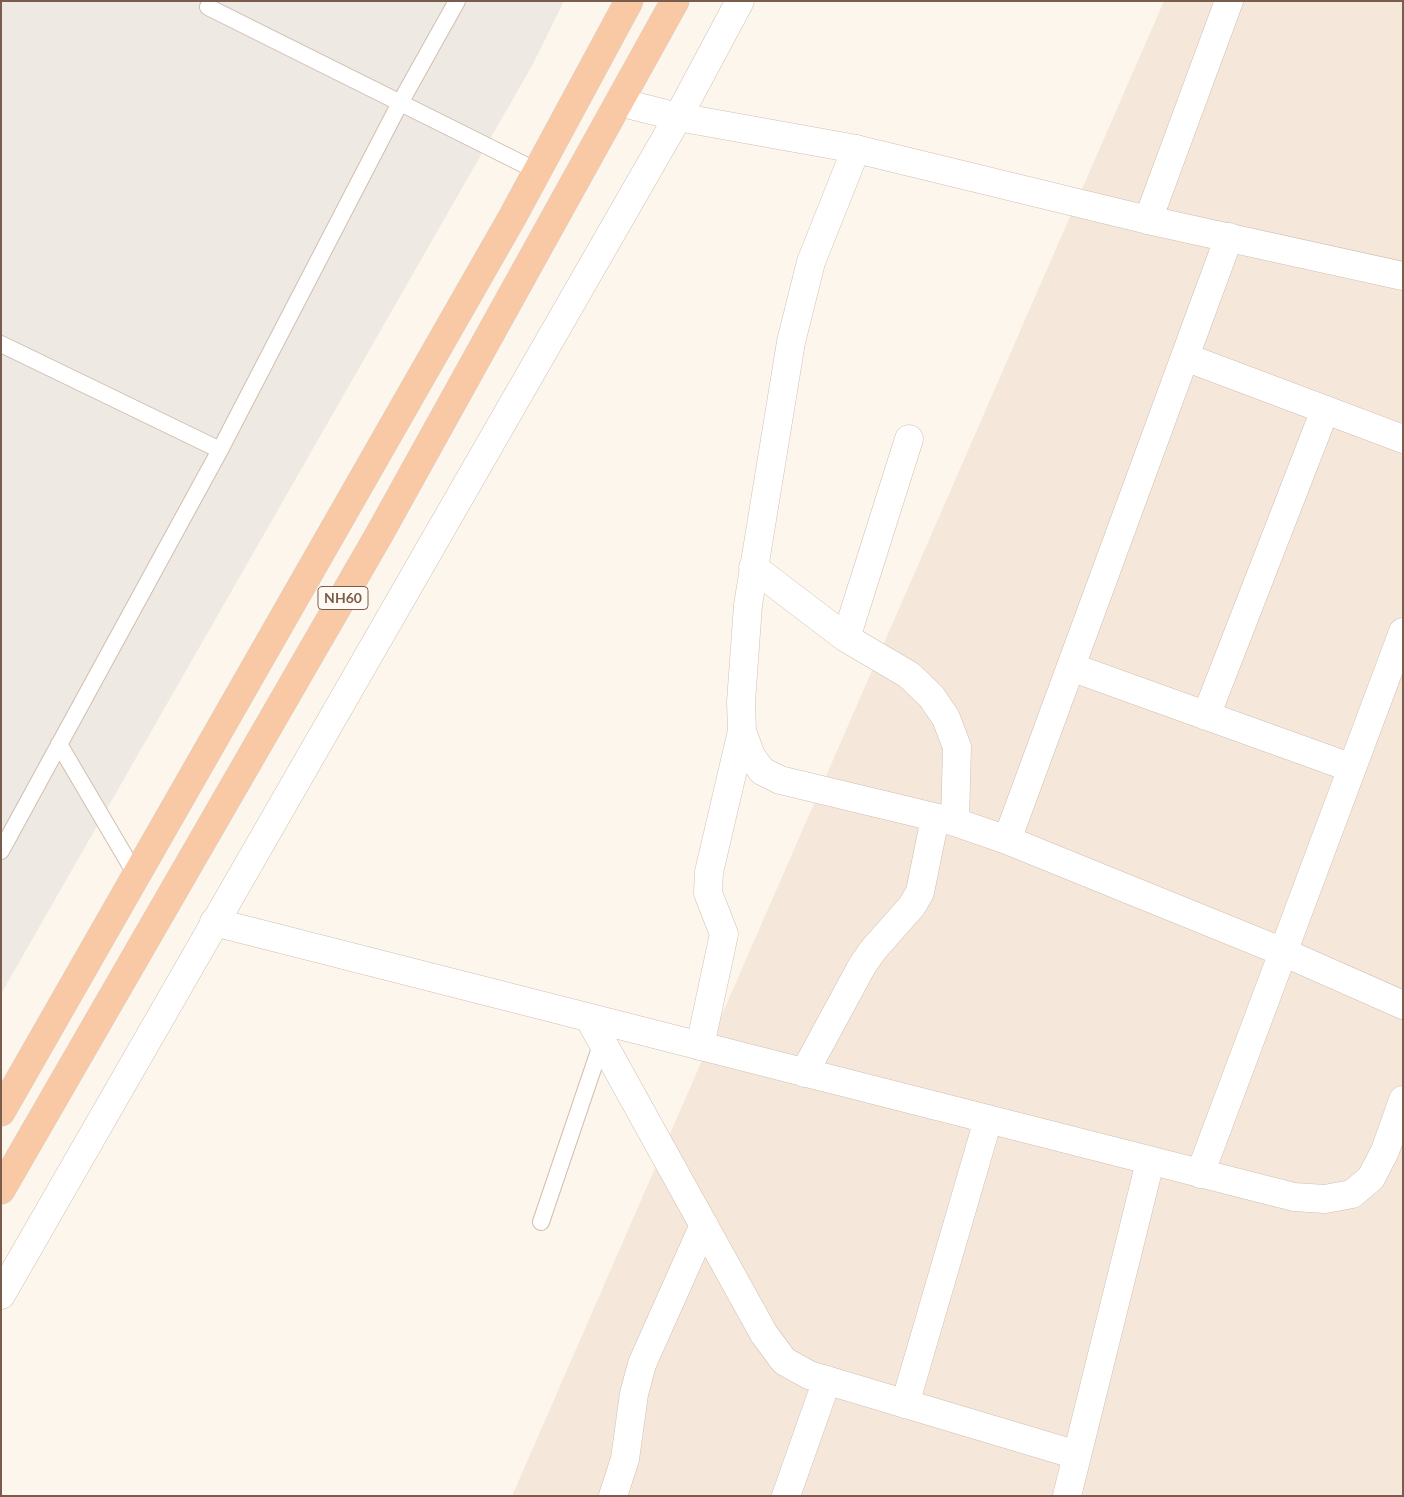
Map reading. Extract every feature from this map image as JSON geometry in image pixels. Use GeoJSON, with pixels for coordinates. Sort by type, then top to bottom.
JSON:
{"type":"FeatureCollection","features":[{"type":"Feature","properties":{"kind":"highway","name":"NH60"},"geometry":{"type":"LineString","coordinates":[[1,1112],[537,171],[629,1]]}},
{"type":"Feature","properties":{"kind":"highway","name":"NH60"},"geometry":{"type":"LineString","coordinates":[[1,1190],[380,533],[675,1]]}},
{"type":"Feature","properties":{"kind":"street"},"geometry":{"type":"LineString","coordinates":[[1,1296],[214,922],[678,117],[740,1]]}},
{"type":"Feature","properties":{"kind":"street"},"geometry":{"type":"LineString","coordinates":[[1148,220],[1229,1]]}},
{"type":"Feature","properties":{"kind":"street"},"geometry":{"type":"LineString","coordinates":[[618,102],[678,117],[856,149],[1148,220],[1403,276]]}},
{"type":"Feature","properties":{"kind":"street"},"geometry":{"type":"LineString","coordinates":[[700,1046],[724,934],[708,893],[709,872],[742,730],[741,702],[748,605],[791,342],[811,262],[856,149]]}},
{"type":"Feature","properties":{"kind":"street"},"geometry":{"type":"LineString","coordinates":[[1007,840],[1229,238]]}},
{"type":"Feature","properties":{"kind":"street"},"geometry":{"type":"LineString","coordinates":[[1185,357],[1403,439]]}},
{"type":"Feature","properties":{"kind":"street"},"geometry":{"type":"LineString","coordinates":[[1206,716],[1325,410]]}},
{"type":"Feature","properties":{"kind":"street"},"geometry":{"type":"LineString","coordinates":[[846,638],[909,439]]}},
{"type":"Feature","properties":{"kind":"street"},"geometry":{"type":"LineString","coordinates":[[754,567],[846,638],[909,676],[931,696],[946,718],[957,747],[945,820],[920,892],[912,906],[873,950],[862,966],[804,1073]]}},
{"type":"Feature","properties":{"kind":"street"},"geometry":{"type":"LineString","coordinates":[[1200,1174],[1403,632]]}},
{"type":"Feature","properties":{"kind":"street"},"geometry":{"type":"LineString","coordinates":[[1071,667],[1352,768]]}},
{"type":"Feature","properties":{"kind":"street"},"geometry":{"type":"LineString","coordinates":[[742,730],[751,756],[762,771],[780,780],[945,820],[1007,840],[1283,952],[1403,1005]]}},
{"type":"Feature","properties":{"kind":"street"},"geometry":{"type":"LineString","coordinates":[[214,922],[1150,1162],[1294,1197],[1325,1199],[1352,1194],[1371,1178],[1384,1151],[1403,1100]]}},
{"type":"Feature","properties":{"kind":"street"},"geometry":{"type":"LineString","coordinates":[[589,1018],[772,1348],[784,1361],[796,1369],[827,1380],[1077,1455]]}},
{"type":"Feature","properties":{"kind":"street"},"geometry":{"type":"LineString","coordinates":[[905,1404],[988,1120]]}},
{"type":"Feature","properties":{"kind":"street"},"geometry":{"type":"LineString","coordinates":[[1066,1496],[1150,1162]]}},
{"type":"Feature","properties":{"kind":"street"},"geometry":{"type":"LineString","coordinates":[[613,1496],[625,1458],[634,1394],[642,1364],[704,1225]]}},
{"type":"Feature","properties":{"kind":"street"},"geometry":{"type":"LineString","coordinates":[[786,1496],[827,1380]]}},
{"type":"Feature","properties":{"kind":"lane"},"geometry":{"type":"LineString","coordinates":[[1,850],[220,450],[400,103],[457,1]]}},
{"type":"Feature","properties":{"kind":"lane"},"geometry":{"type":"LineString","coordinates":[[208,7],[537,171]]}},
{"type":"Feature","properties":{"kind":"lane"},"geometry":{"type":"LineString","coordinates":[[1,344],[220,450]]}},
{"type":"Feature","properties":{"kind":"lane"},"geometry":{"type":"LineString","coordinates":[[59,744],[136,875]]}},
{"type":"Feature","properties":{"kind":"lane"},"geometry":{"type":"LineString","coordinates":[[542,1222],[602,1042]]}},
{"type":"Feature","properties":{"kind":"shaded area"},"geometry":{"type":"Polygon","coordinates":[[[1,1],[564,1],[533,64],[1,994],[1,1]]]}},
{"type":"Feature","properties":{"kind":"shaded area"},"geometry":{"type":"Polygon","coordinates":[[[1164,1],[1403,1],[1403,1496],[512,1496],[1164,1]]]}}]}
